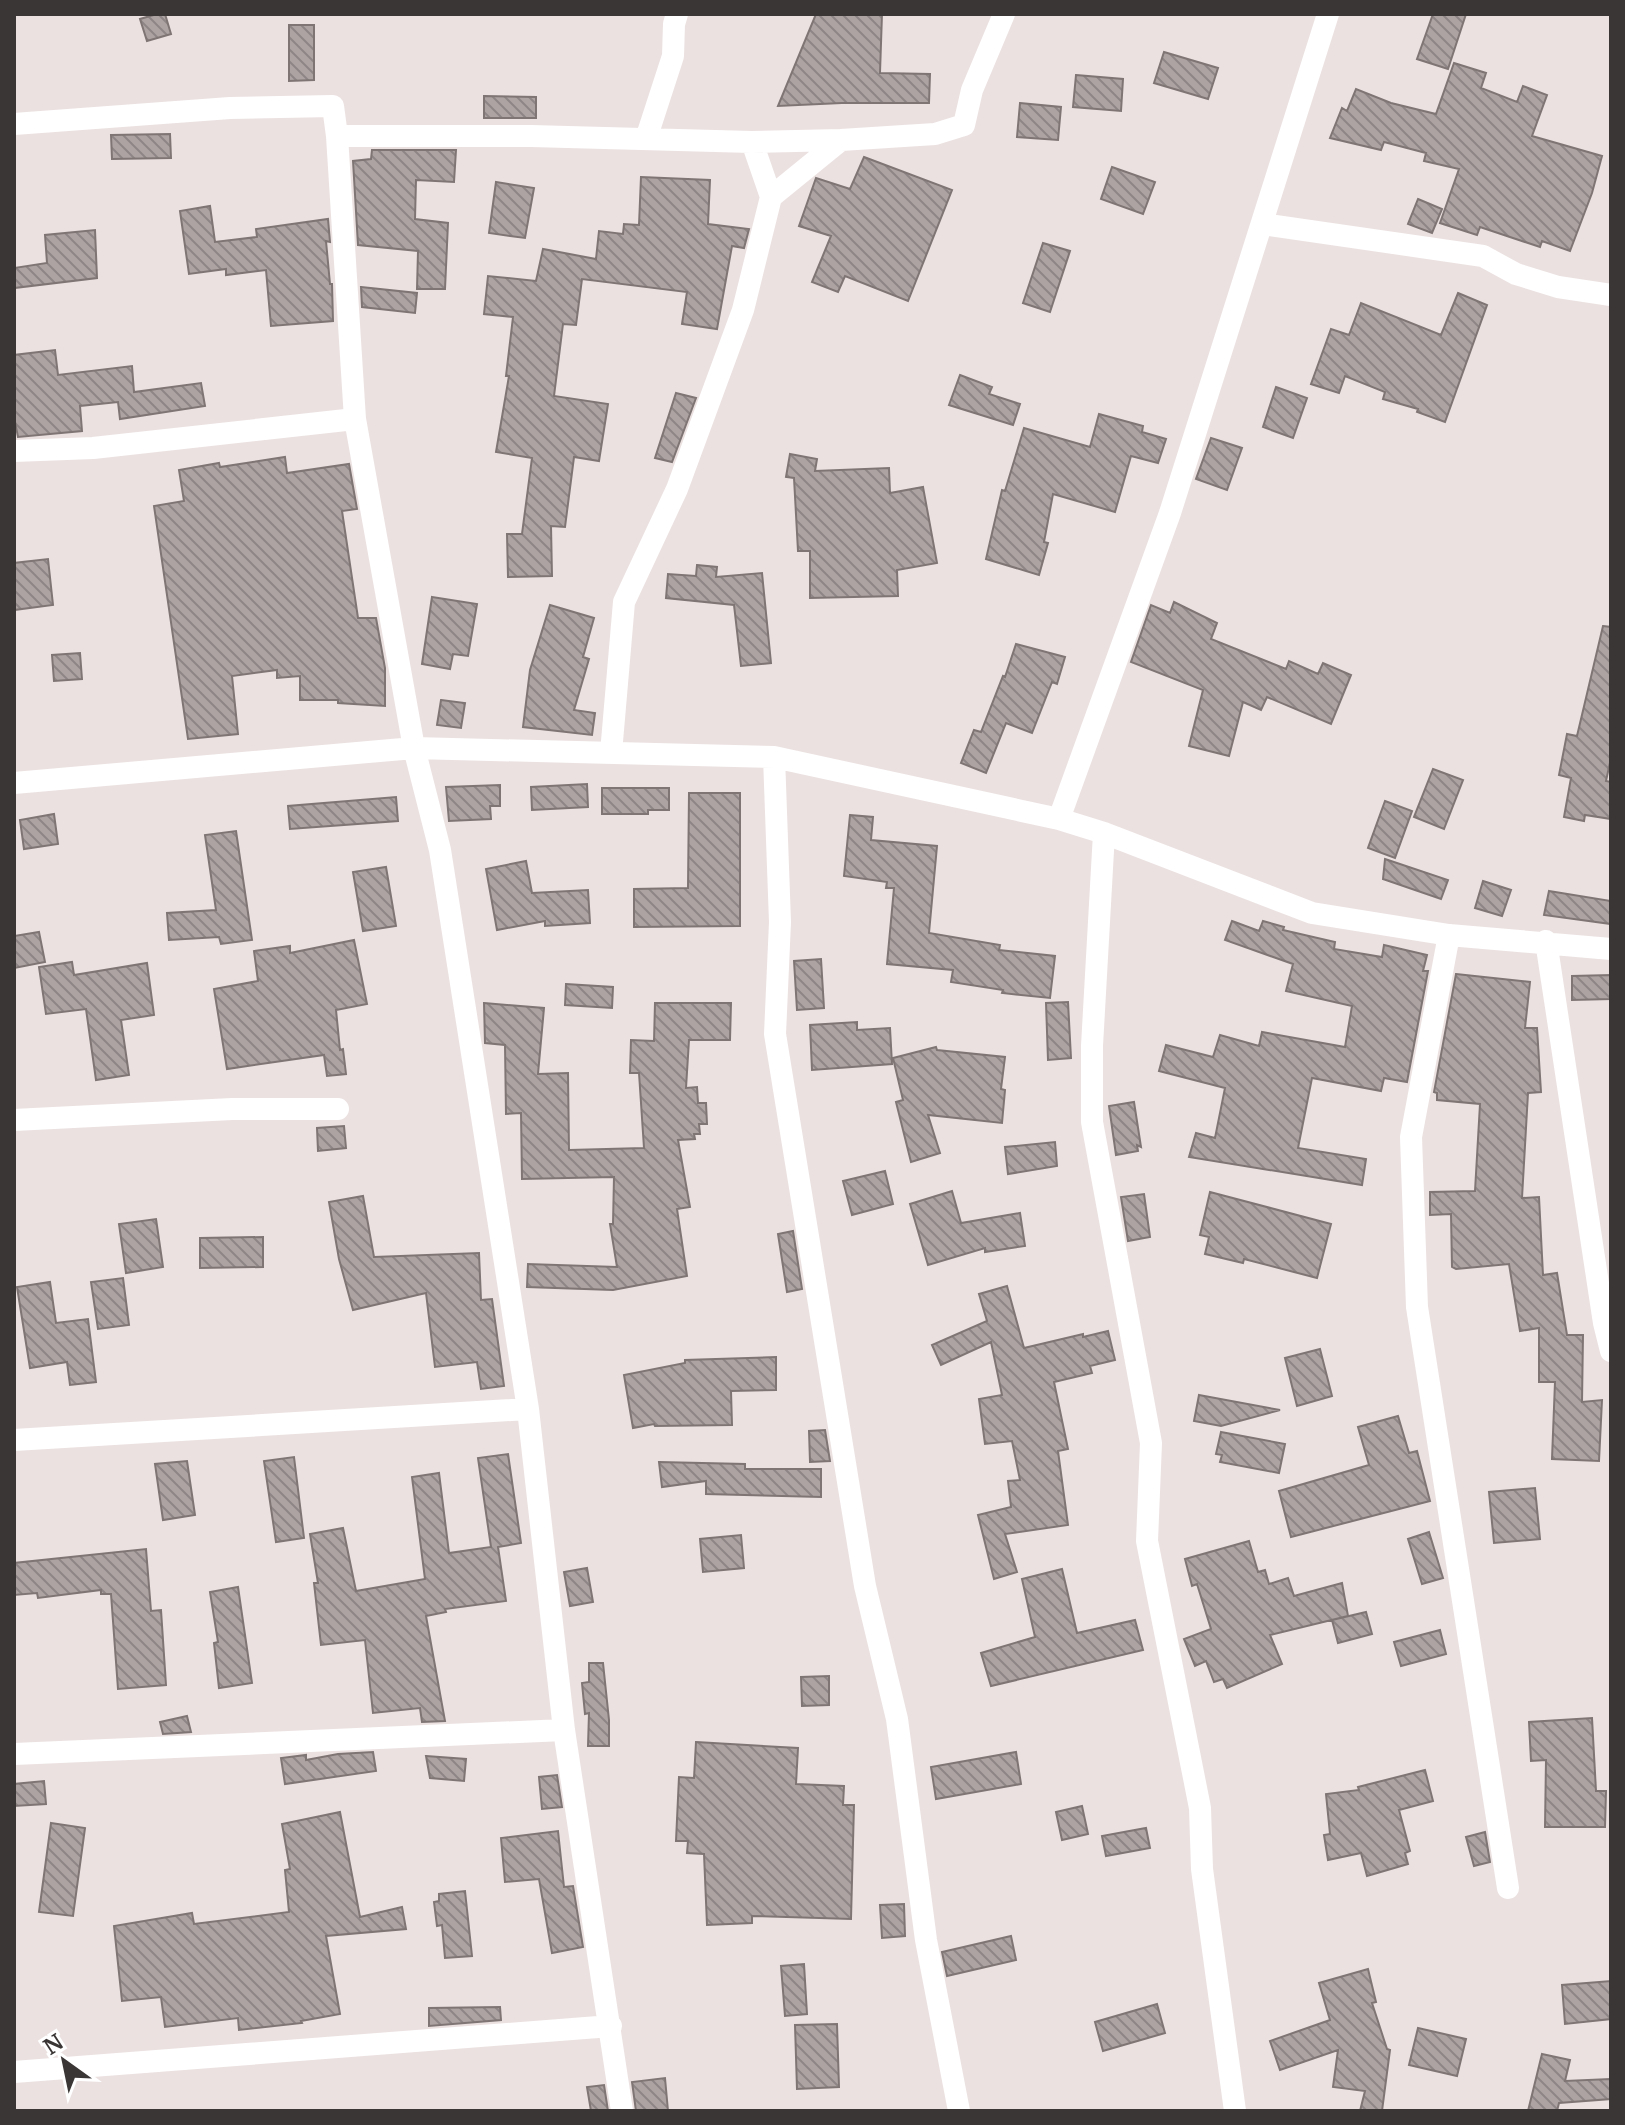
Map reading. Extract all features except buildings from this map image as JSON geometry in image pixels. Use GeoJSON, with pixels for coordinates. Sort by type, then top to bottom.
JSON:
{"type":"FeatureCollection","features":[{"type":"Feature","properties":{"kind":"street"},"geometry":{"type":"LineString","coordinates":[[337,136],[752,142],[935,134],[964,125],[972,90],[1004,14]]}},
{"type":"Feature","properties":{"kind":"street"},"geometry":{"type":"LineString","coordinates":[[1059,819],[1170,513],[1328,14]]}},
{"type":"Feature","properties":{"kind":"street"},"geometry":{"type":"LineString","coordinates":[[646,139],[673,56],[673,17]]}},
{"type":"Feature","properties":{"kind":"street"},"geometry":{"type":"LineString","coordinates":[[14,124],[230,108],[333,106],[355,419],[414,748],[440,850],[528,1409],[564,1730],[622,2111]]}},
{"type":"Feature","properties":{"kind":"street"},"geometry":{"type":"LineString","coordinates":[[771,197],[841,140]]}},
{"type":"Feature","properties":{"kind":"street"},"geometry":{"type":"LineString","coordinates":[[611,753],[624,602],[677,489],[743,310],[771,197],[752,142]]}},
{"type":"Feature","properties":{"kind":"street"},"geometry":{"type":"LineString","coordinates":[[1262,224],[1483,256],[1516,274],[1558,287],[1611,295]]}},
{"type":"Feature","properties":{"kind":"street"},"geometry":{"type":"LineString","coordinates":[[14,451],[93,448],[355,419]]}},
{"type":"Feature","properties":{"kind":"street"},"geometry":{"type":"LineString","coordinates":[[14,783],[414,748],[774,757],[1059,819],[1104,833],[1312,913],[1449,935],[1611,949]]}},
{"type":"Feature","properties":{"kind":"street"},"geometry":{"type":"LineString","coordinates":[[774,757],[780,922],[775,1034],[865,1586],[897,1719],[926,1940],[959,2111]]}},
{"type":"Feature","properties":{"kind":"street"},"geometry":{"type":"LineString","coordinates":[[1104,833],[1092,1046],[1092,1122],[1151,1443],[1147,1541],[1200,1808],[1202,1869],[1235,2111]]}},
{"type":"Feature","properties":{"kind":"street"},"geometry":{"type":"LineString","coordinates":[[1449,935],[1411,1137],[1417,1307],[1508,1888]]}},
{"type":"Feature","properties":{"kind":"street"},"geometry":{"type":"LineString","coordinates":[[1546,941],[1604,1323],[1611,1351]]}},
{"type":"Feature","properties":{"kind":"street"},"geometry":{"type":"LineString","coordinates":[[14,1120],[232,1109],[338,1109]]}},
{"type":"Feature","properties":{"kind":"street"},"geometry":{"type":"LineString","coordinates":[[14,1440],[528,1409]]}},
{"type":"Feature","properties":{"kind":"street"},"geometry":{"type":"LineString","coordinates":[[14,1754],[564,1730]]}},
{"type":"Feature","properties":{"kind":"street"},"geometry":{"type":"LineString","coordinates":[[14,2072],[611,2026]]}}]}
